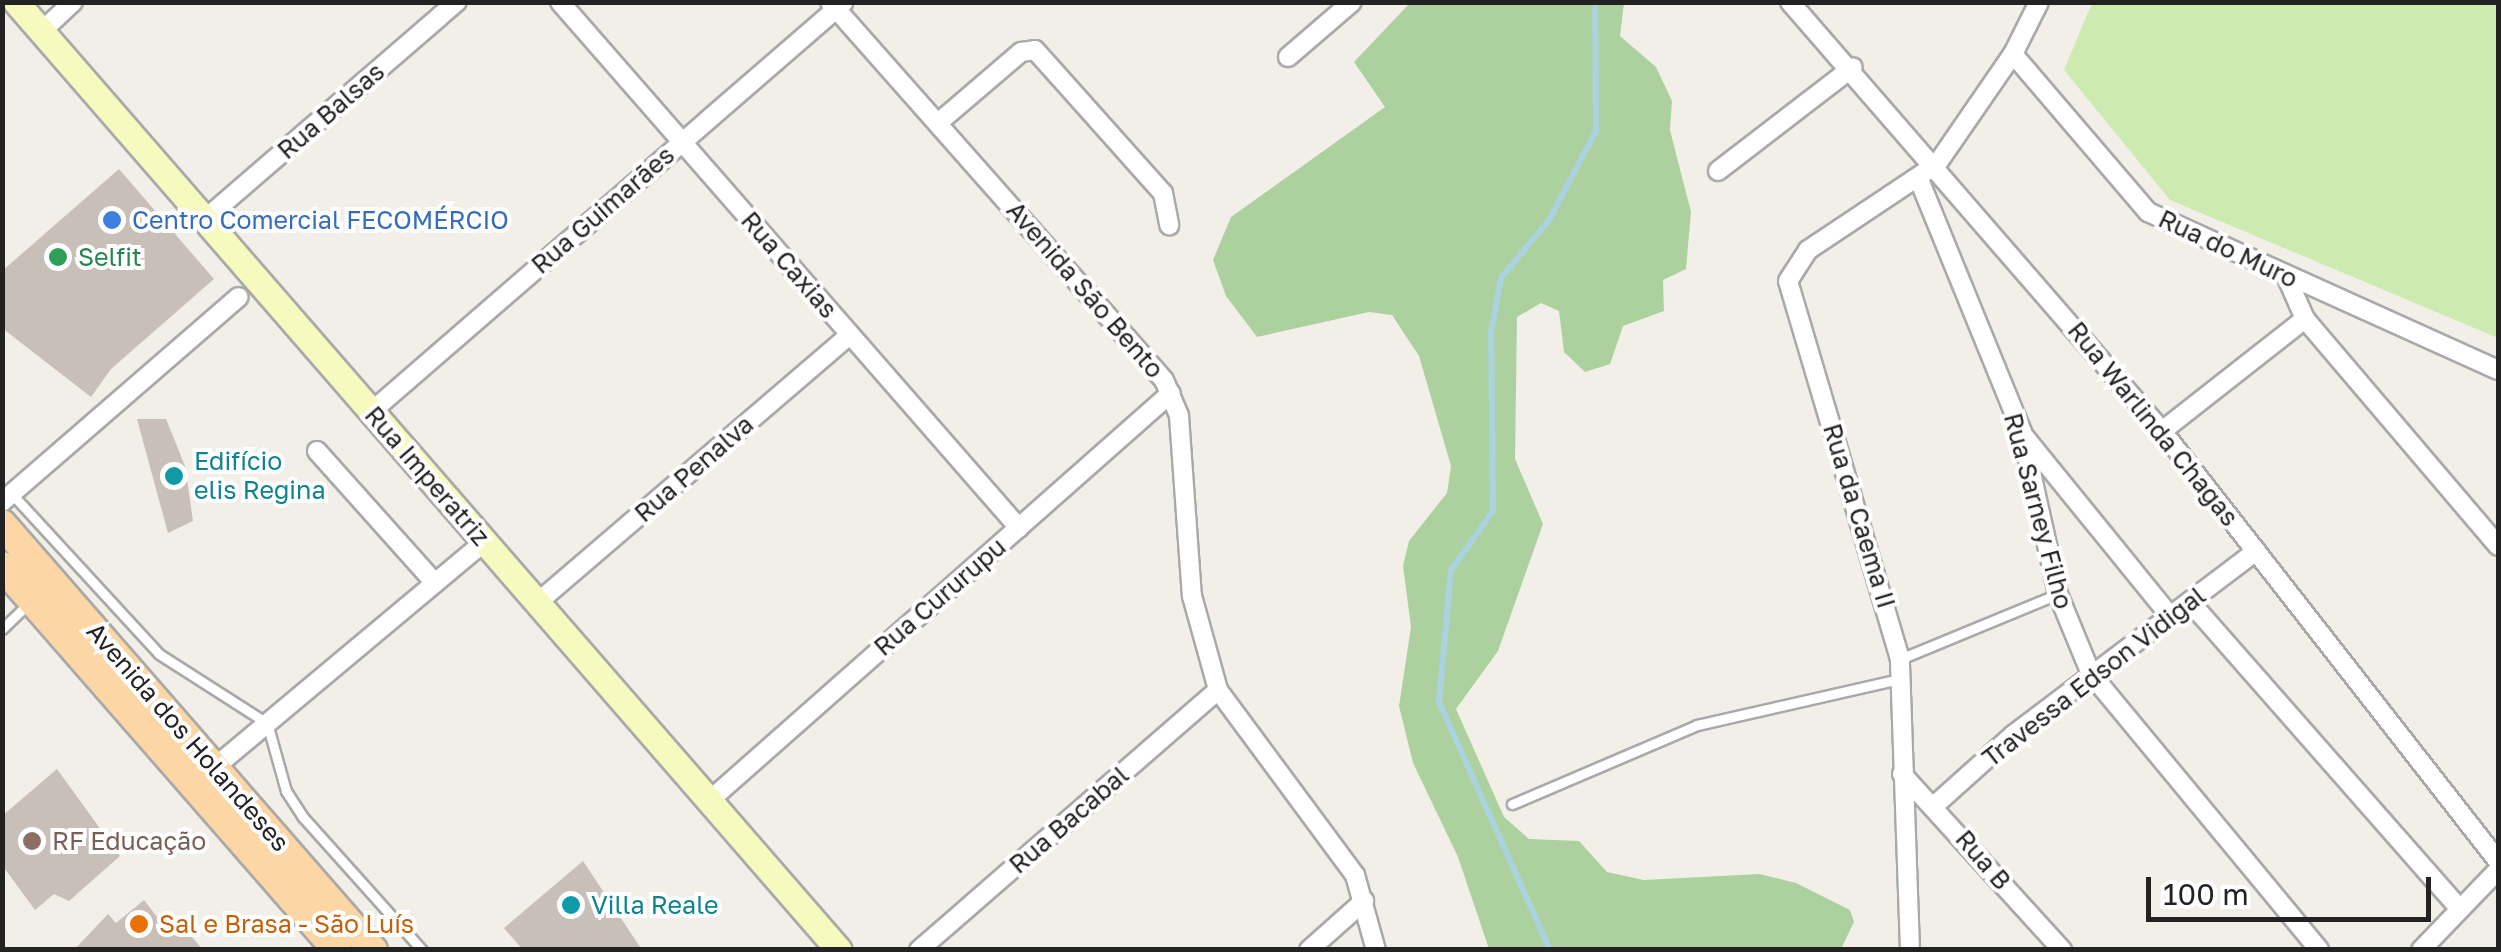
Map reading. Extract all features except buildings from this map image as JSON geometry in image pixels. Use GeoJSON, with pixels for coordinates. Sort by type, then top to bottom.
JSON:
{"type":"FeatureCollection","features":[{"type":"Feature","properties":{"kind":"main road","name":"Avenida dos Holandeses"},"geometry":{"type":"LineString","coordinates":[[2,524],[374,950]]}},
{"type":"Feature","properties":{"kind":"main road","name":"Avenida dos Holandeses"},"geometry":{"type":"LineString","coordinates":[[2,566],[337,950]]}},
{"type":"Feature","properties":{"kind":"street","name":"Rua Imperatriz"},"geometry":{"type":"LineString","coordinates":[[16,2],[838,950]]}},
{"type":"Feature","properties":{"kind":"street"},"geometry":{"type":"LineString","coordinates":[[41,32],[73,2]]}},
{"type":"Feature","properties":{"kind":"street","name":"Rua Balsas"},"geometry":{"type":"LineString","coordinates":[[204,220],[457,2]]}},
{"type":"Feature","properties":{"kind":"street","name":"Rua Caxias"},"geometry":{"type":"LineString","coordinates":[[560,2],[1018,528]]}},
{"type":"Feature","properties":{"kind":"street"},"geometry":{"type":"LineString","coordinates":[[1288,58],[1352,2]]}},
{"type":"Feature","properties":{"kind":"street","name":"Rua Warlinda Chagas"},"geometry":{"type":"LineString","coordinates":[[1790,2],[1853,67],[2162,431],[2498,861]]}},
{"type":"Feature","properties":{"kind":"street","name":"Rua da Caema II"},"geometry":{"type":"LineString","coordinates":[[1910,950],[1901,669],[1788,281],[1808,250],[1920,182],[1937,164],[2014,54],[2038,2]]}},
{"type":"Feature","properties":{"kind":"street","name":"Rua Guimarães"},"geometry":{"type":"LineString","coordinates":[[371,412],[836,5]]}},
{"type":"Feature","properties":{"kind":"street","name":"Avenida São Bento"},"geometry":{"type":"LineString","coordinates":[[836,5],[1171,393],[1192,596],[1218,690],[1355,875],[1376,950]]}},
{"type":"Feature","properties":{"kind":"street"},"geometry":{"type":"LineString","coordinates":[[938,123],[1021,52],[1034,50],[1162,193],[1170,225]]}},
{"type":"Feature","properties":{"kind":"street","name":"Rua do Muro"},"geometry":{"type":"LineString","coordinates":[[2014,54],[2148,212],[2498,370]]}},
{"type":"Feature","properties":{"kind":"street"},"geometry":{"type":"LineString","coordinates":[[1718,171],[1853,67]]}},
{"type":"Feature","properties":{"kind":"street","name":"Rua Sarney Filho"},"geometry":{"type":"LineString","coordinates":[[1920,182],[2022,432],[2058,594],[2092,674],[2319,950]]}},
{"type":"Feature","properties":{"kind":"street"},"geometry":{"type":"LineString","coordinates":[[2287,278],[2305,319],[2498,546]]}},
{"type":"Feature","properties":{"kind":"street"},"geometry":{"type":"LineString","coordinates":[[7,498],[238,298]]}},
{"type":"Feature","properties":{"kind":"street"},"geometry":{"type":"LineString","coordinates":[[2162,431],[2305,319]]}},
{"type":"Feature","properties":{"kind":"street","name":"Rua Penalva"},"geometry":{"type":"LineString","coordinates":[[537,603],[850,335]]}},
{"type":"Feature","properties":{"kind":"street","name":"Rua Cururupu"},"geometry":{"type":"LineString","coordinates":[[710,801],[1171,393]]}},
{"type":"Feature","properties":{"kind":"street"},"geometry":{"type":"LineString","coordinates":[[2022,432],[2170,617]]}},
{"type":"Feature","properties":{"kind":"street"},"geometry":{"type":"LineString","coordinates":[[316,450],[434,583]]}},
{"type":"Feature","properties":{"kind":"street"},"geometry":{"type":"LineString","coordinates":[[215,768],[484,542]]}},
{"type":"Feature","properties":{"kind":"street","name":"Travessa Edson Vidigal"},"geometry":{"type":"LineString","coordinates":[[1934,805],[2092,674],[2191,603],[2256,550]]}},
{"type":"Feature","properties":{"kind":"street"},"geometry":{"type":"LineString","coordinates":[[2191,603],[2460,909]]}},
{"type":"Feature","properties":{"kind":"street","name":"Rua Bacabal"},"geometry":{"type":"LineString","coordinates":[[919,950],[1218,690]]}},
{"type":"Feature","properties":{"kind":"street","name":"Rua B"},"geometry":{"type":"LineString","coordinates":[[1902,774],[2062,950]]}},
{"type":"Feature","properties":{"kind":"street"},"geometry":{"type":"LineString","coordinates":[[2420,950],[2498,870]]}},
{"type":"Feature","properties":{"kind":"street"},"geometry":{"type":"LineString","coordinates":[[1309,950],[1364,901]]}},
{"type":"Feature","properties":{"kind":"lane"},"geometry":{"type":"LineString","coordinates":[[7,498],[160,654],[267,724],[286,790],[304,817],[422,950]]}},
{"type":"Feature","properties":{"kind":"lane"},"geometry":{"type":"LineString","coordinates":[[1512,804],[1697,725],[1901,669],[2058,594]]}},
{"type":"Feature","properties":{"kind":"lane"},"geometry":{"type":"LineString","coordinates":[[2,629],[32,600]]}},
{"type":"Feature","properties":{"kind":"green space"},"geometry":{"type":"Polygon","coordinates":[[[1410,3],[1624,3],[1620,36],[1656,67],[1672,101],[1670,130],[1691,212],[1686,269],[1663,280],[1664,311],[1623,326],[1610,364],[1585,372],[1564,352],[1559,311],[1541,303],[1517,317],[1515,459],[1543,524],[1498,651],[1456,709],[1504,817],[1529,839],[1579,841],[1607,872],[1644,880],[1759,874],[1796,883],[1850,910],[1854,922],[1841,949],[1489,949],[1458,857],[1413,763],[1399,706],[1411,627],[1403,566],[1409,541],[1447,493],[1451,466],[1419,356],[1392,315],[1369,312],[1257,337],[1226,296],[1213,260],[1231,217],[1385,107],[1354,62],[1410,3]]]}},
{"type":"Feature","properties":{"kind":"green space"},"geometry":{"type":"Polygon","coordinates":[[[2092,3],[2498,3],[2498,338],[2170,200],[2064,70],[2092,3]]]}},
{"type":"Feature","properties":{"kind":"waterway"},"geometry":{"type":"LineString","coordinates":[[1550,950],[1439,702],[1451,570],[1493,511],[1491,333],[1501,278],[1549,220],[1596,131],[1595,2]]}},
{"type":"Feature","properties":{"kind":"place","name":"Centro Comercial FECOMÉRCIO"},"geometry":{"type":"Point","coordinates":[112,220]}},
{"type":"Feature","properties":{"kind":"place","name":"Selfit"},"geometry":{"type":"Point","coordinates":[58,257]}},
{"type":"Feature","properties":{"kind":"place","name":"Edifício elis Regina"},"geometry":{"type":"Point","coordinates":[174,476]}},
{"type":"Feature","properties":{"kind":"place","name":"RF Educação"},"geometry":{"type":"Point","coordinates":[32,841]}},
{"type":"Feature","properties":{"kind":"place","name":"Villa Reale"},"geometry":{"type":"Point","coordinates":[571,905]}},
{"type":"Feature","properties":{"kind":"place","name":"Sal e Brasa - São Luís"},"geometry":{"type":"Point","coordinates":[139,924]}}]}
